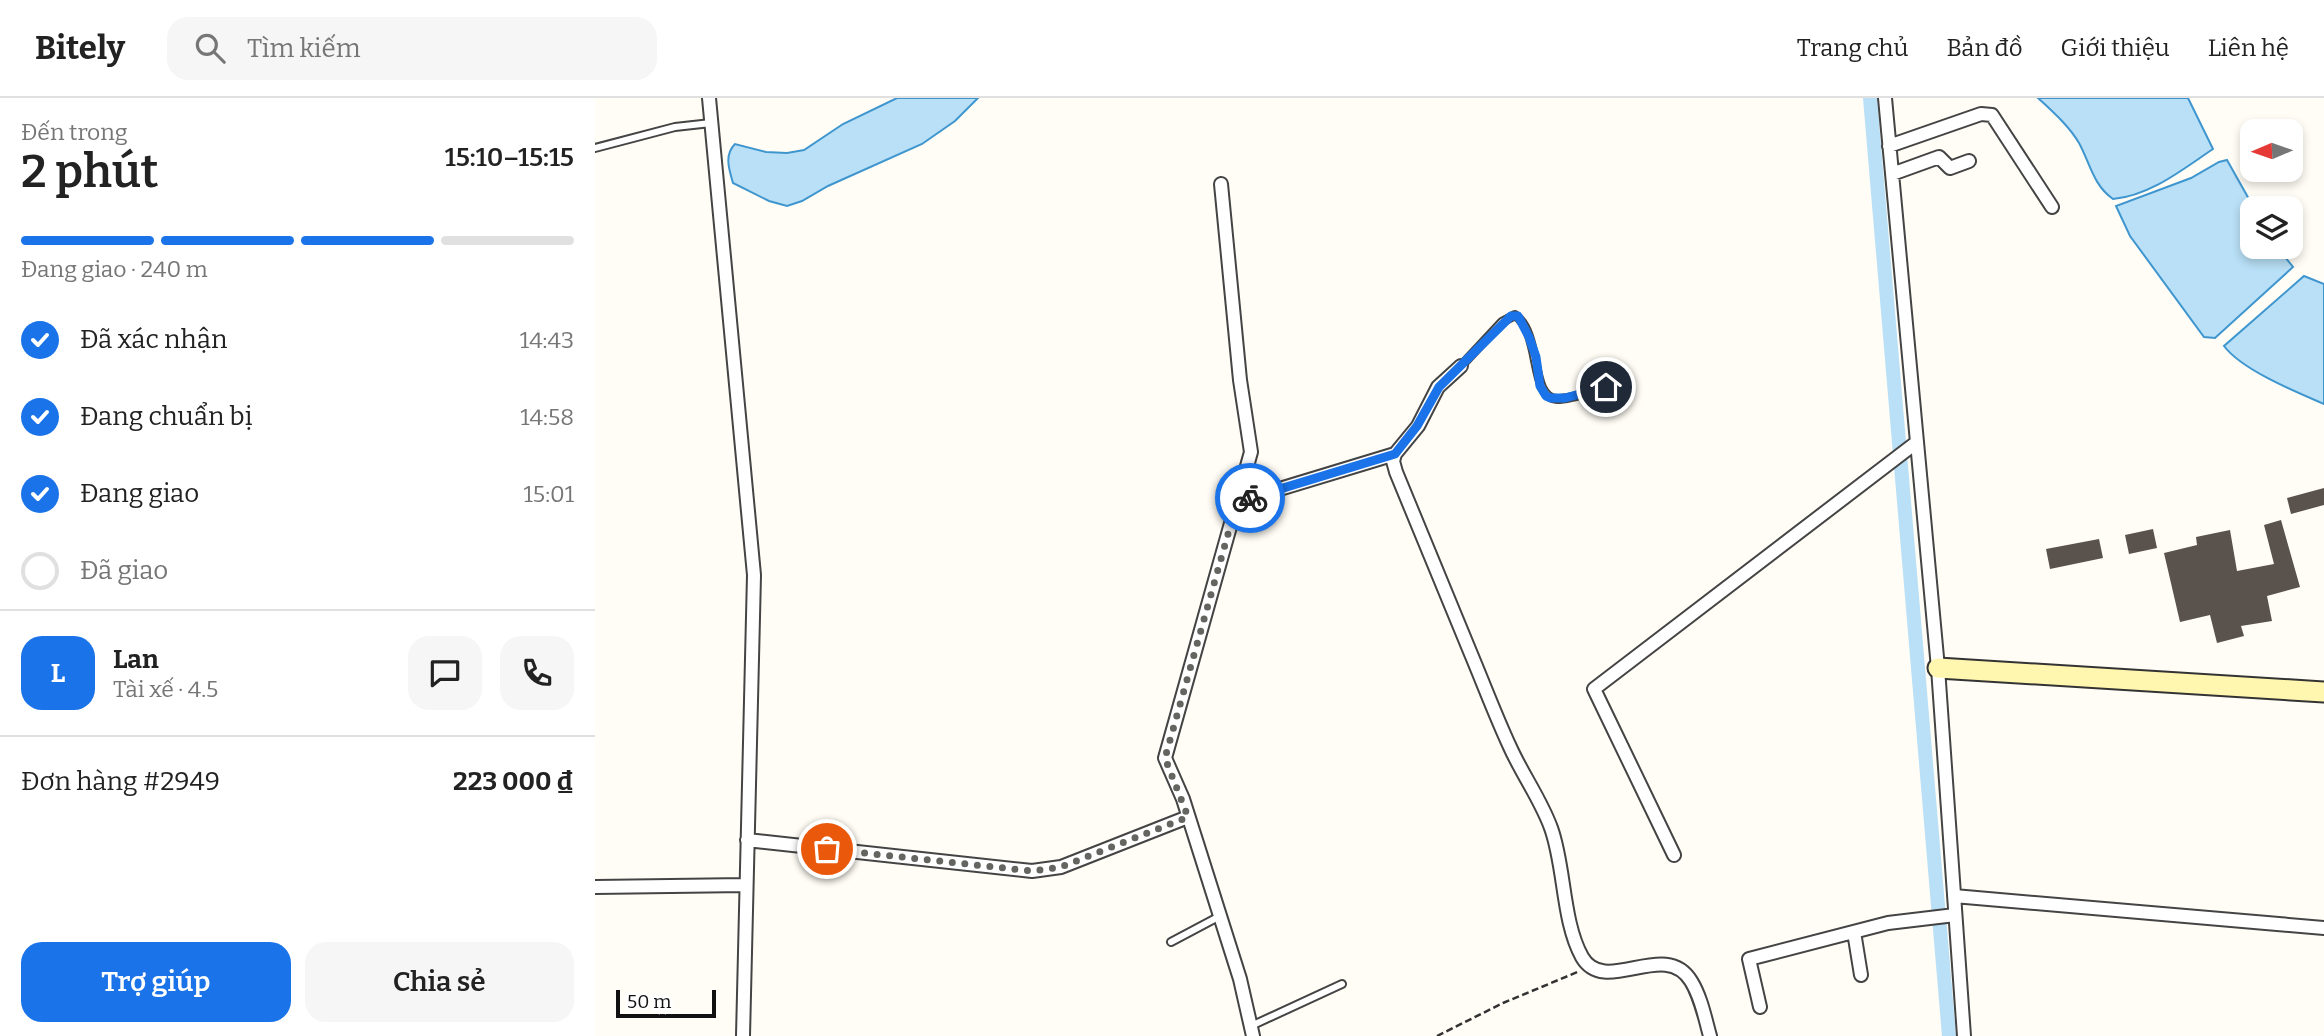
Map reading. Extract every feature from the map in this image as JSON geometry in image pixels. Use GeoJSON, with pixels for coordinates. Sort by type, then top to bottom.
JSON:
{"type":"FeatureCollection","features":[{"type":"Feature","properties":{"kind":"street"},"geometry":{"type":"LineString","coordinates":[[709,98],[754,575],[743,1036]]}},
{"type":"Feature","properties":{"kind":"street"},"geometry":{"type":"LineString","coordinates":[[1885,98],[1938,668],[1964,1036]]}},
{"type":"Feature","properties":{"kind":"street"},"geometry":{"type":"LineString","coordinates":[[1889,146],[1982,114],[1992,115],[2052,208]]}},
{"type":"Feature","properties":{"kind":"street"},"geometry":{"type":"LineString","coordinates":[[1892,174],[1939,157],[1950,168],[1969,161]]}},
{"type":"Feature","properties":{"kind":"street"},"geometry":{"type":"LineString","coordinates":[[1221,184],[1240,380],[1251,452],[1165,758],[1188,817],[1220,916],[1240,979],[1252,1031]]}},
{"type":"Feature","properties":{"kind":"street"},"geometry":{"type":"LineString","coordinates":[[1461,366],[1439,387],[1417,426],[1395,454],[1393,461],[1396,472],[1510,747],[1552,829],[1575,938],[1589,967],[1606,972],[1670,965],[1682,970],[1692,981],[1710,1036]]}},
{"type":"Feature","properties":{"kind":"street"},"geometry":{"type":"LineString","coordinates":[[1674,855],[1594,690],[1917,442]]}},
{"type":"Feature","properties":{"kind":"street"},"geometry":{"type":"LineString","coordinates":[[1237,502],[1395,454]]}},
{"type":"Feature","properties":{"kind":"street"},"geometry":{"type":"LineString","coordinates":[[1938,668],[2324,692]]}},
{"type":"Feature","properties":{"kind":"street"},"geometry":{"type":"LineString","coordinates":[[747,840],[1032,871],[1061,867],[1188,817]]}},
{"type":"Feature","properties":{"kind":"street"},"geometry":{"type":"LineString","coordinates":[[596,890],[746,885]]}},
{"type":"Feature","properties":{"kind":"street"},"geometry":{"type":"LineString","coordinates":[[1954,895],[2324,928]]}},
{"type":"Feature","properties":{"kind":"street"},"geometry":{"type":"LineString","coordinates":[[1760,1007],[1749,959],[1888,923],[1955,915]]}},
{"type":"Feature","properties":{"kind":"street"},"geometry":{"type":"LineString","coordinates":[[1854,932],[1861,975]]}},
{"type":"Feature","properties":{"kind":"lane"},"geometry":{"type":"LineString","coordinates":[[595,148],[675,127],[711,123]]}},
{"type":"Feature","properties":{"kind":"lane"},"geometry":{"type":"LineString","coordinates":[[1461,366],[1502,322],[1515,315],[1529,337],[1536,357],[1540,386],[1546,396],[1565,398],[1606,387]]}},
{"type":"Feature","properties":{"kind":"lane"},"geometry":{"type":"LineString","coordinates":[[1171,942],[1220,916]]}},
{"type":"Feature","properties":{"kind":"lane"},"geometry":{"type":"LineString","coordinates":[[1252,1031],[1342,984]]}},
{"type":"Feature","properties":{"kind":"path"},"geometry":{"type":"LineString","coordinates":[[1437,1036],[1503,1003],[1589,967]]}},
{"type":"Feature","properties":{"kind":"water"},"geometry":{"type":"Polygon","coordinates":[[[897,98],[978,98],[955,121],[922,144],[828,186],[802,201],[787,206],[769,201],[733,183],[728,157],[735,144],[766,152],[787,153],[804,150],[843,124],[897,98]]]}},
{"type":"Feature","properties":{"kind":"water"},"geometry":{"type":"Polygon","coordinates":[[[2038,98],[2188,98],[2213,149],[2153,187],[2127,197],[2113,199],[2096,180],[2075,137],[2038,98]]]}},
{"type":"Feature","properties":{"kind":"water"},"geometry":{"type":"Polygon","coordinates":[[[2227,160],[2247,196],[2240,196],[2240,259],[2287,259],[2293,267],[2215,338],[2204,337],[2130,236],[2116,206],[2191,178],[2227,160]]]}},
{"type":"Feature","properties":{"kind":"water"},"geometry":{"type":"Polygon","coordinates":[[[2304,276],[2324,284],[2324,404],[2256,372],[2224,346],[2304,276]]]}},
{"type":"Feature","properties":{"kind":"building"},"geometry":{"type":"Polygon","coordinates":[[[2324,488],[2324,505],[2291,514],[2287,498],[2324,488]]]}},
{"type":"Feature","properties":{"kind":"building"},"geometry":{"type":"Polygon","coordinates":[[[2281,520],[2300,587],[2267,596],[2272,621],[2241,626],[2244,636],[2217,643],[2210,615],[2180,622],[2164,553],[2197,545],[2196,537],[2230,530],[2237,571],[2274,564],[2264,525],[2281,520]]]}},
{"type":"Feature","properties":{"kind":"building"},"geometry":{"type":"Polygon","coordinates":[[[2153,529],[2157,548],[2129,554],[2125,535],[2153,529]]]}},
{"type":"Feature","properties":{"kind":"building"},"geometry":{"type":"Polygon","coordinates":[[[2099,539],[2103,558],[2050,569],[2046,549],[2099,539]]]}},
{"type":"Feature","properties":{"kind":"waterway"},"geometry":{"type":"LineString","coordinates":[[1870,98],[1949,1036]]}},
{"type":"Feature","properties":{"kind":"way so far"},"geometry":{"type":"LineString","coordinates":[[827,849],[1032,871],[1061,867],[1188,817],[1165,758],[1237,502],[1250,498]]}},
{"type":"Feature","properties":{"kind":"route"},"geometry":{"type":"LineString","coordinates":[[1250,498],[1395,454],[1417,426],[1448,376],[1511,316],[1518,316],[1525,327],[1536,357],[1540,386],[1546,396],[1565,398],[1606,387]]}}]}
